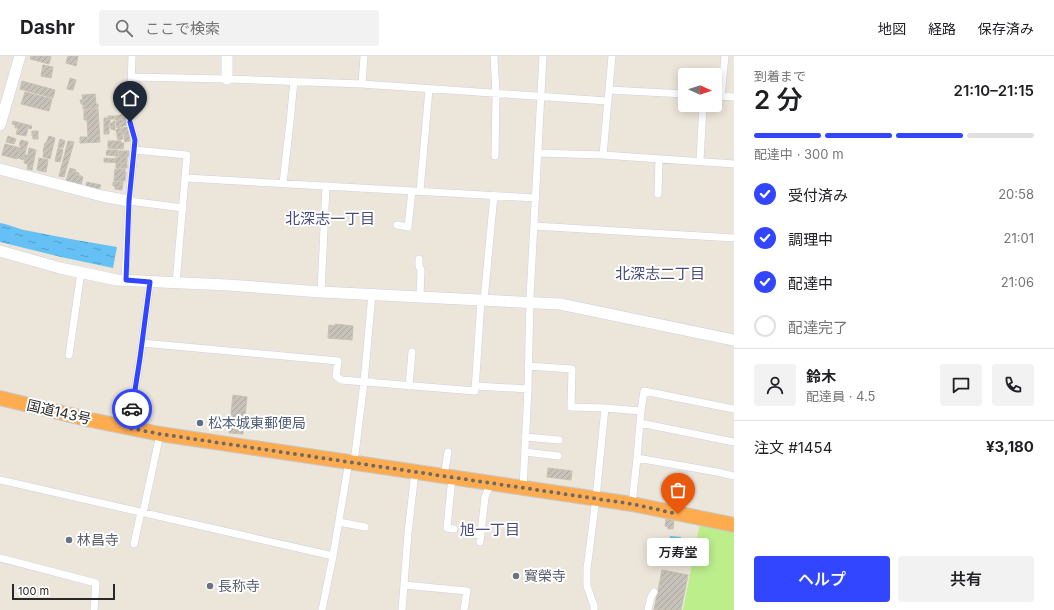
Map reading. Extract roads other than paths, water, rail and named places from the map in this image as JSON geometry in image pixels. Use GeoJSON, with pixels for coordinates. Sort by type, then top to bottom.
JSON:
{"type":"FeatureCollection","features":[{"type":"Feature","properties":{"kind":"highway","name":"国道143号"},"geometry":{"type":"LineString","coordinates":[[0,398],[160,434],[596,498],[734,524]]}},
{"type":"Feature","properties":{"kind":"street"},"geometry":{"type":"LineString","coordinates":[[0,125],[4,92],[20,56]]}},
{"type":"Feature","properties":{"kind":"street"},"geometry":{"type":"LineString","coordinates":[[126,280],[129,201],[135,140],[130,122],[132,56]]}},
{"type":"Feature","properties":{"kind":"street"},"geometry":{"type":"LineString","coordinates":[[227,56],[227,79]]}},
{"type":"Feature","properties":{"kind":"street"},"geometry":{"type":"LineString","coordinates":[[362,84],[364,56]]}},
{"type":"Feature","properties":{"kind":"street"},"geometry":{"type":"LineString","coordinates":[[494,56],[496,94],[494,156]]}},
{"type":"Feature","properties":{"kind":"street"},"geometry":{"type":"LineString","coordinates":[[523,488],[528,389],[530,302],[543,56]]}},
{"type":"Feature","properties":{"kind":"street"},"geometry":{"type":"LineString","coordinates":[[603,155],[612,56]]}},
{"type":"Feature","properties":{"kind":"street"},"geometry":{"type":"LineString","coordinates":[[722,73],[725,56]]}},
{"type":"Feature","properties":{"kind":"street"},"geometry":{"type":"LineString","coordinates":[[132,77],[362,84],[608,101]]}},
{"type":"Feature","properties":{"kind":"street"},"geometry":{"type":"LineString","coordinates":[[283,183],[294,81]]}},
{"type":"Feature","properties":{"kind":"street"},"geometry":{"type":"LineString","coordinates":[[397,225],[408,227],[416,191],[429,89]]}},
{"type":"Feature","properties":{"kind":"street"},"geometry":{"type":"LineString","coordinates":[[609,90],[678,94]]}},
{"type":"Feature","properties":{"kind":"street"},"geometry":{"type":"LineString","coordinates":[[722,96],[734,97]]}},
{"type":"Feature","properties":{"kind":"street"},"geometry":{"type":"LineString","coordinates":[[700,161],[704,112]]}},
{"type":"Feature","properties":{"kind":"street"},"geometry":{"type":"LineString","coordinates":[[134,150],[187,155],[176,283]]}},
{"type":"Feature","properties":{"kind":"street"},"geometry":{"type":"LineString","coordinates":[[538,153],[603,155],[734,164]]}},
{"type":"Feature","properties":{"kind":"street"},"geometry":{"type":"LineString","coordinates":[[658,194],[659,159]]}},
{"type":"Feature","properties":{"kind":"street"},"geometry":{"type":"LineString","coordinates":[[0,168],[102,196],[183,208]]}},
{"type":"Feature","properties":{"kind":"street"},"geometry":{"type":"LineString","coordinates":[[186,178],[536,198]]}},
{"type":"Feature","properties":{"kind":"street"},"geometry":{"type":"LineString","coordinates":[[321,292],[326,186]]}},
{"type":"Feature","properties":{"kind":"street"},"geometry":{"type":"LineString","coordinates":[[142,343],[338,361],[336,376],[341,380],[475,391],[482,300],[494,195]]}},
{"type":"Feature","properties":{"kind":"street"},"geometry":{"type":"LineString","coordinates":[[534,226],[734,238]]}},
{"type":"Feature","properties":{"kind":"street"},"geometry":{"type":"LineString","coordinates":[[0,251],[117,280],[560,304],[734,340]]}},
{"type":"Feature","properties":{"kind":"street"},"geometry":{"type":"LineString","coordinates":[[418,259],[421,270],[420,297]]}},
{"type":"Feature","properties":{"kind":"street"},"geometry":{"type":"LineString","coordinates":[[69,355],[81,272]]}},
{"type":"Feature","properties":{"kind":"street"},"geometry":{"type":"LineString","coordinates":[[129,428],[150,282]]}},
{"type":"Feature","properties":{"kind":"street"},"geometry":{"type":"LineString","coordinates":[[322,610],[351,462],[364,382],[372,294]]}},
{"type":"Feature","properties":{"kind":"street"},"geometry":{"type":"LineString","coordinates":[[409,386],[412,352]]}},
{"type":"Feature","properties":{"kind":"street"},"geometry":{"type":"LineString","coordinates":[[528,366],[572,369],[571,407],[641,411]]}},
{"type":"Feature","properties":{"kind":"street"},"geometry":{"type":"LineString","coordinates":[[475,386],[528,389]]}},
{"type":"Feature","properties":{"kind":"street"},"geometry":{"type":"LineString","coordinates":[[632,504],[644,391],[734,409]]}},
{"type":"Feature","properties":{"kind":"street"},"geometry":{"type":"LineString","coordinates":[[594,610],[587,586],[587,569],[605,408]]}},
{"type":"Feature","properties":{"kind":"street"},"geometry":{"type":"LineString","coordinates":[[640,423],[734,442]]}},
{"type":"Feature","properties":{"kind":"street"},"geometry":{"type":"LineString","coordinates":[[134,544],[160,434]]}},
{"type":"Feature","properties":{"kind":"street"},"geometry":{"type":"LineString","coordinates":[[525,437],[559,440]]}},
{"type":"Feature","properties":{"kind":"street"},"geometry":{"type":"LineString","coordinates":[[448,452],[449,530]]}},
{"type":"Feature","properties":{"kind":"street"},"geometry":{"type":"LineString","coordinates":[[524,452],[558,456]]}},
{"type":"Feature","properties":{"kind":"street"},"geometry":{"type":"LineString","coordinates":[[637,458],[734,476]]}},
{"type":"Feature","properties":{"kind":"street"},"geometry":{"type":"LineString","coordinates":[[402,610],[408,533],[415,472]]}},
{"type":"Feature","properties":{"kind":"street"},"geometry":{"type":"LineString","coordinates":[[0,480],[333,556]]}},
{"type":"Feature","properties":{"kind":"street"},"geometry":{"type":"LineString","coordinates":[[472,534],[480,539],[485,497],[489,483]]}},
{"type":"Feature","properties":{"kind":"street"},"geometry":{"type":"LineString","coordinates":[[339,522],[365,527]]}},
{"type":"Feature","properties":{"kind":"street"},"geometry":{"type":"LineString","coordinates":[[0,558],[96,584],[94,610]]}},
{"type":"Feature","properties":{"kind":"street"},"geometry":{"type":"LineString","coordinates":[[404,585],[468,591],[464,610]]}},
{"type":"Feature","properties":{"kind":"street"},"geometry":{"type":"LineString","coordinates":[[648,610],[651,597],[654,592]]}},
{"type":"Feature","properties":{"kind":"water"},"geometry":{"type":"Polygon","coordinates":[[[0,223],[24,230],[117,247],[113,268],[0,242],[0,223]]]}},
{"type":"Feature","properties":{"kind":"water"},"geometry":{"type":"Polygon","coordinates":[[[670,536],[681,537],[677,562],[667,560],[670,536]]]}},
{"type":"Feature","properties":{"kind":"place","name":"松本城東郵便局"},"geometry":{"type":"Point","coordinates":[200,423]}},
{"type":"Feature","properties":{"kind":"place","name":"万寿堂"},"geometry":{"type":"Point","coordinates":[678,514]}},
{"type":"Feature","properties":{"kind":"place","name":"林昌寺"},"geometry":{"type":"Point","coordinates":[69,540]}},
{"type":"Feature","properties":{"kind":"place","name":"寳榮寺"},"geometry":{"type":"Point","coordinates":[516,576]}},
{"type":"Feature","properties":{"kind":"place","name":"長称寺"},"geometry":{"type":"Point","coordinates":[210,586]}},
{"type":"Feature","properties":{"kind":"district","name":"北深志一丁目"},"geometry":{"type":"Point","coordinates":[330,219]}},
{"type":"Feature","properties":{"kind":"district","name":"北深志二丁目"},"geometry":{"type":"Point","coordinates":[660,274]}},
{"type":"Feature","properties":{"kind":"district","name":"旭一丁目"},"geometry":{"type":"Point","coordinates":[490,530]}}]}
